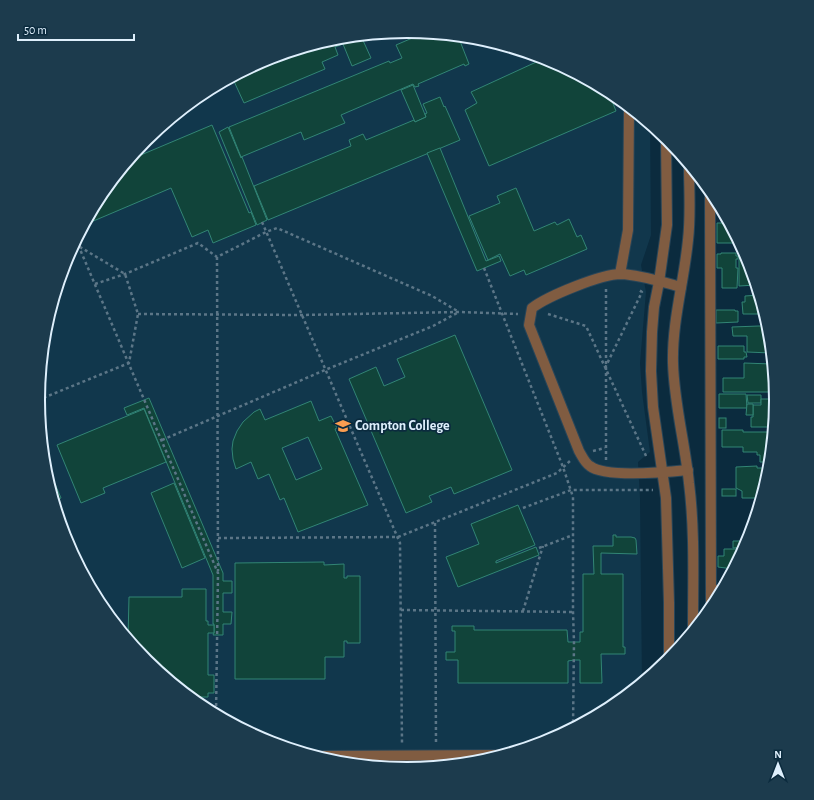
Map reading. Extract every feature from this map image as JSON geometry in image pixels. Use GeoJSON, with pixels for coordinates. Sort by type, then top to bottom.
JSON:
{"type":"FeatureCollection","features":[{"type":"Feature","properties":{"kind":"street"},"geometry":{"type":"LineString","coordinates":[[620,274],[628,230],[628,114]]}},
{"type":"Feature","properties":{"kind":"street"},"geometry":{"type":"LineString","coordinates":[[666,147],[667,225],[654,307],[651,371],[653,407],[666,498],[668,530],[669,650]]}},
{"type":"Feature","properties":{"kind":"street"},"geometry":{"type":"LineString","coordinates":[[689,174],[690,220],[675,319],[673,364],[674,385],[688,470],[693,538],[693,621]]}},
{"type":"Feature","properties":{"kind":"street"},"geometry":{"type":"LineString","coordinates":[[711,596],[712,205]]}},
{"type":"Feature","properties":{"kind":"street"},"geometry":{"type":"LineString","coordinates":[[681,287],[641,277],[620,274],[600,277],[542,301],[532,308],[529,325],[579,451],[589,466],[596,470],[606,472],[663,473],[688,470]]}},
{"type":"Feature","properties":{"kind":"street"},"geometry":{"type":"LineString","coordinates":[[711,590],[715,590]]}},
{"type":"Feature","properties":{"kind":"street"},"geometry":{"type":"LineString","coordinates":[[341,756],[477,755]]}},
{"type":"Feature","properties":{"kind":"path"},"geometry":{"type":"LineString","coordinates":[[262,222],[400,543],[402,738]]}},
{"type":"Feature","properties":{"kind":"path"},"geometry":{"type":"LineString","coordinates":[[217,257],[277,228],[432,296],[459,312]]}},
{"type":"Feature","properties":{"kind":"path"},"geometry":{"type":"LineString","coordinates":[[95,284],[125,274],[198,243],[217,257]]}},
{"type":"Feature","properties":{"kind":"path"},"geometry":{"type":"LineString","coordinates":[[80,247],[125,274],[138,314],[129,363]]}},
{"type":"Feature","properties":{"kind":"path"},"geometry":{"type":"LineString","coordinates":[[80,247],[218,573]]}},
{"type":"Feature","properties":{"kind":"path"},"geometry":{"type":"LineString","coordinates":[[216,708],[218,573],[217,257]]}},
{"type":"Feature","properties":{"kind":"path"},"geometry":{"type":"LineString","coordinates":[[484,268],[563,467],[573,497],[573,722]]}},
{"type":"Feature","properties":{"kind":"path"},"geometry":{"type":"LineString","coordinates":[[599,291],[610,287]]}},
{"type":"Feature","properties":{"kind":"path"},"geometry":{"type":"LineString","coordinates":[[606,289],[606,472]]}},
{"type":"Feature","properties":{"kind":"path"},"geometry":{"type":"LineString","coordinates":[[605,368],[642,292],[635,289]]}},
{"type":"Feature","properties":{"kind":"path"},"geometry":{"type":"LineString","coordinates":[[552,310],[546,313],[586,326],[648,462]]}},
{"type":"Feature","properties":{"kind":"path"},"geometry":{"type":"LineString","coordinates":[[162,440],[325,370],[433,326],[459,312]]}},
{"type":"Feature","properties":{"kind":"path"},"geometry":{"type":"LineString","coordinates":[[138,314],[301,315],[459,312],[531,314]]}},
{"type":"Feature","properties":{"kind":"path"},"geometry":{"type":"LineString","coordinates":[[45,397],[129,363]]}},
{"type":"Feature","properties":{"kind":"path"},"geometry":{"type":"LineString","coordinates":[[218,538],[398,538],[557,473],[570,460],[605,448]]}},
{"type":"Feature","properties":{"kind":"path"},"geometry":{"type":"LineString","coordinates":[[523,508],[570,490],[654,490]]}},
{"type":"Feature","properties":{"kind":"path"},"geometry":{"type":"LineString","coordinates":[[435,523],[436,738]]}},
{"type":"Feature","properties":{"kind":"path"},"geometry":{"type":"LineString","coordinates":[[539,548],[573,535]]}},
{"type":"Feature","properties":{"kind":"path"},"geometry":{"type":"LineString","coordinates":[[523,611],[543,546]]}},
{"type":"Feature","properties":{"kind":"path"},"geometry":{"type":"LineString","coordinates":[[401,610],[573,612]]}},
{"type":"Feature","properties":{"kind":"shaded area","name":"Compton College"},"geometry":{"type":"Polygon","coordinates":[[[407,38],[431,39],[454,41],[501,50],[523,57],[567,75],[608,99],[650,132],[651,235],[641,265],[646,292],[640,363],[642,392],[650,452],[638,462],[640,498],[642,675],[588,714],[546,734],[501,750],[454,759],[407,762],[360,759],[313,750],[291,743],[247,725],[226,714],[187,687],[168,672],[135,639],[106,601],[93,581],[82,560],[64,516],[57,494],[48,447],[45,400],[46,376],[48,353],[57,306],[64,284],[82,240],[93,219],[120,180],[135,161],[168,128],[206,99],[226,86],[247,75],[291,57],[313,50],[360,41],[407,38]]]}},
{"type":"Feature","properties":{"kind":"building"},"geometry":{"type":"Polygon","coordinates":[[[412,38],[460,42],[469,64],[465,66],[464,64],[418,84],[419,86],[415,87],[413,84],[341,115],[345,123],[304,140],[301,132],[241,157],[229,127],[389,61],[390,63],[402,58],[396,45],[412,38]]]}},
{"type":"Feature","properties":{"kind":"building"},"geometry":{"type":"Polygon","coordinates":[[[363,41],[371,58],[352,66],[343,44],[335,47],[338,55],[322,62],[325,69],[244,103],[234,82],[291,57],[313,50],[336,45],[363,41]]]}},
{"type":"Feature","properties":{"kind":"building"},"geometry":{"type":"Polygon","coordinates":[[[536,62],[567,75],[588,86],[613,102],[616,111],[489,166],[465,110],[477,103],[471,92],[536,62]]]}},
{"type":"Feature","properties":{"kind":"building"},"geometry":{"type":"Polygon","coordinates":[[[413,85],[426,117],[415,122],[401,90],[413,85]]]}},
{"type":"Feature","properties":{"kind":"building"},"geometry":{"type":"Polygon","coordinates":[[[440,97],[460,140],[268,220],[254,186],[351,146],[349,140],[363,134],[366,140],[414,120],[415,122],[426,117],[425,114],[427,113],[423,104],[440,97]]]}},
{"type":"Feature","properties":{"kind":"building"},"geometry":{"type":"Polygon","coordinates":[[[212,125],[249,213],[251,212],[256,225],[213,243],[208,230],[192,237],[171,188],[92,222],[106,199],[141,155],[212,125]]]}},
{"type":"Feature","properties":{"kind":"building"},"geometry":{"type":"Polygon","coordinates":[[[228,127],[241,158],[242,157],[267,220],[257,225],[219,132],[228,127]]]}},
{"type":"Feature","properties":{"kind":"building"},"geometry":{"type":"Polygon","coordinates":[[[440,148],[486,261],[499,256],[501,261],[477,271],[427,153],[440,148]]]}},
{"type":"Feature","properties":{"kind":"building"},"geometry":{"type":"Polygon","coordinates":[[[516,188],[534,231],[555,222],[557,225],[569,219],[577,237],[581,235],[587,249],[526,275],[524,270],[510,276],[500,254],[488,260],[469,216],[500,203],[497,196],[516,188]]]}},
{"type":"Feature","properties":{"kind":"building"},"geometry":{"type":"Polygon","coordinates":[[[717,223],[723,223],[733,243],[717,243],[717,223]]]}},
{"type":"Feature","properties":{"kind":"building"},"geometry":{"type":"Polygon","coordinates":[[[736,253],[736,256],[738,256],[738,259],[736,259],[736,268],[738,268],[737,288],[722,288],[722,268],[717,268],[717,254],[736,253]]]}},
{"type":"Feature","properties":{"kind":"building"},"geometry":{"type":"Polygon","coordinates":[[[739,256],[750,285],[739,286],[739,256]]]}},
{"type":"Feature","properties":{"kind":"building"},"geometry":{"type":"Polygon","coordinates":[[[754,295],[759,314],[743,314],[742,302],[745,302],[745,296],[754,295]]]}},
{"type":"Feature","properties":{"kind":"building"},"geometry":{"type":"Polygon","coordinates":[[[716,310],[738,311],[738,322],[716,323],[716,310]]]}},
{"type":"Feature","properties":{"kind":"building"},"geometry":{"type":"Polygon","coordinates":[[[761,326],[766,353],[747,352],[747,336],[733,336],[732,327],[761,326]]]}},
{"type":"Feature","properties":{"kind":"building"},"geometry":{"type":"Polygon","coordinates":[[[455,335],[512,470],[454,494],[451,487],[429,496],[432,502],[406,513],[349,379],[376,367],[384,386],[405,377],[397,359],[455,335]]]}},
{"type":"Feature","properties":{"kind":"building"},"geometry":{"type":"Polygon","coordinates":[[[718,346],[744,346],[744,352],[746,352],[747,357],[744,357],[744,359],[718,359],[718,346]]]}},
{"type":"Feature","properties":{"kind":"building"},"geometry":{"type":"Polygon","coordinates":[[[744,363],[767,364],[769,392],[723,392],[723,378],[744,378],[744,363]]]}},
{"type":"Feature","properties":{"kind":"building"},"geometry":{"type":"Polygon","coordinates":[[[719,394],[746,394],[747,408],[719,408],[719,394]]]}},
{"type":"Feature","properties":{"kind":"building"},"geometry":{"type":"Polygon","coordinates":[[[747,395],[761,395],[761,403],[748,403],[747,395]]]}},
{"type":"Feature","properties":{"kind":"building"},"geometry":{"type":"Polygon","coordinates":[[[149,398],[223,573],[223,581],[232,581],[232,593],[223,593],[223,612],[232,612],[231,624],[223,624],[223,635],[213,635],[213,575],[144,408],[127,415],[124,408],[149,398]]]}},
{"type":"Feature","properties":{"kind":"building"},"geometry":{"type":"Polygon","coordinates":[[[761,399],[769,399],[768,427],[751,427],[753,405],[761,405],[761,399]]]}},
{"type":"Feature","properties":{"kind":"building"},"geometry":{"type":"Polygon","coordinates":[[[311,401],[319,421],[331,416],[337,428],[335,429],[368,505],[298,532],[284,498],[280,500],[269,474],[258,479],[251,462],[236,469],[233,459],[233,441],[243,422],[254,412],[260,409],[265,420],[311,401]],[[308,437],[282,448],[296,480],[322,469],[308,437]]]}},
{"type":"Feature","properties":{"kind":"building"},"geometry":{"type":"Polygon","coordinates":[[[747,404],[753,404],[753,415],[746,415],[747,404]]]}},
{"type":"Feature","properties":{"kind":"building"},"geometry":{"type":"Polygon","coordinates":[[[144,409],[166,462],[103,488],[105,493],[81,503],[57,445],[144,409]]]}},
{"type":"Feature","properties":{"kind":"building"},"geometry":{"type":"Polygon","coordinates":[[[719,418],[726,418],[726,428],[719,428],[719,418]]]}},
{"type":"Feature","properties":{"kind":"building"},"geometry":{"type":"Polygon","coordinates":[[[722,430],[767,432],[764,462],[760,462],[760,455],[757,455],[757,452],[743,452],[743,447],[722,447],[722,430]]]}},
{"type":"Feature","properties":{"kind":"building"},"geometry":{"type":"Polygon","coordinates":[[[757,466],[757,468],[762,468],[756,498],[742,498],[742,491],[736,488],[736,467],[757,466]]]}},
{"type":"Feature","properties":{"kind":"building"},"geometry":{"type":"Polygon","coordinates":[[[55,483],[61,498],[59,499],[55,483]]]}},
{"type":"Feature","properties":{"kind":"building"},"geometry":{"type":"Polygon","coordinates":[[[174,483],[205,558],[182,568],[151,493],[174,483]]]}},
{"type":"Feature","properties":{"kind":"building"},"geometry":{"type":"Polygon","coordinates":[[[722,489],[736,489],[736,496],[722,496],[722,489]]]}},
{"type":"Feature","properties":{"kind":"building"},"geometry":{"type":"Polygon","coordinates":[[[518,505],[535,545],[496,561],[496,563],[536,547],[539,555],[458,587],[446,557],[479,544],[471,524],[518,505]]]}},
{"type":"Feature","properties":{"kind":"building"},"geometry":{"type":"Polygon","coordinates":[[[613,535],[616,535],[616,537],[635,538],[637,554],[601,553],[601,574],[623,574],[623,647],[625,647],[625,654],[601,654],[602,683],[580,683],[580,660],[574,660],[568,661],[568,683],[458,683],[458,660],[446,660],[446,652],[455,652],[455,631],[452,631],[452,626],[474,626],[474,630],[567,630],[568,642],[580,642],[580,632],[583,632],[583,574],[594,574],[593,546],[613,546],[613,535]]]}},
{"type":"Feature","properties":{"kind":"building"},"geometry":{"type":"Polygon","coordinates":[[[733,541],[740,541],[737,548],[733,548],[733,541]]]}},
{"type":"Feature","properties":{"kind":"building"},"geometry":{"type":"Polygon","coordinates":[[[724,549],[737,549],[728,568],[718,567],[718,556],[724,556],[724,549]]]}},
{"type":"Feature","properties":{"kind":"building"},"geometry":{"type":"Polygon","coordinates":[[[324,562],[324,565],[344,564],[344,578],[347,578],[347,576],[360,576],[360,643],[347,643],[347,641],[344,641],[344,657],[325,657],[325,679],[235,679],[235,563],[324,562]]]}},
{"type":"Feature","properties":{"kind":"building"},"geometry":{"type":"Polygon","coordinates":[[[182,589],[206,589],[206,621],[208,621],[208,625],[214,625],[214,633],[208,633],[208,675],[214,675],[214,693],[208,693],[208,697],[201,697],[168,672],[151,656],[128,630],[129,597],[182,597],[182,589]]]}},
{"type":"Feature","properties":{"kind":"place","name":"Compton College"},"geometry":{"type":"Point","coordinates":[343,426]}}]}
